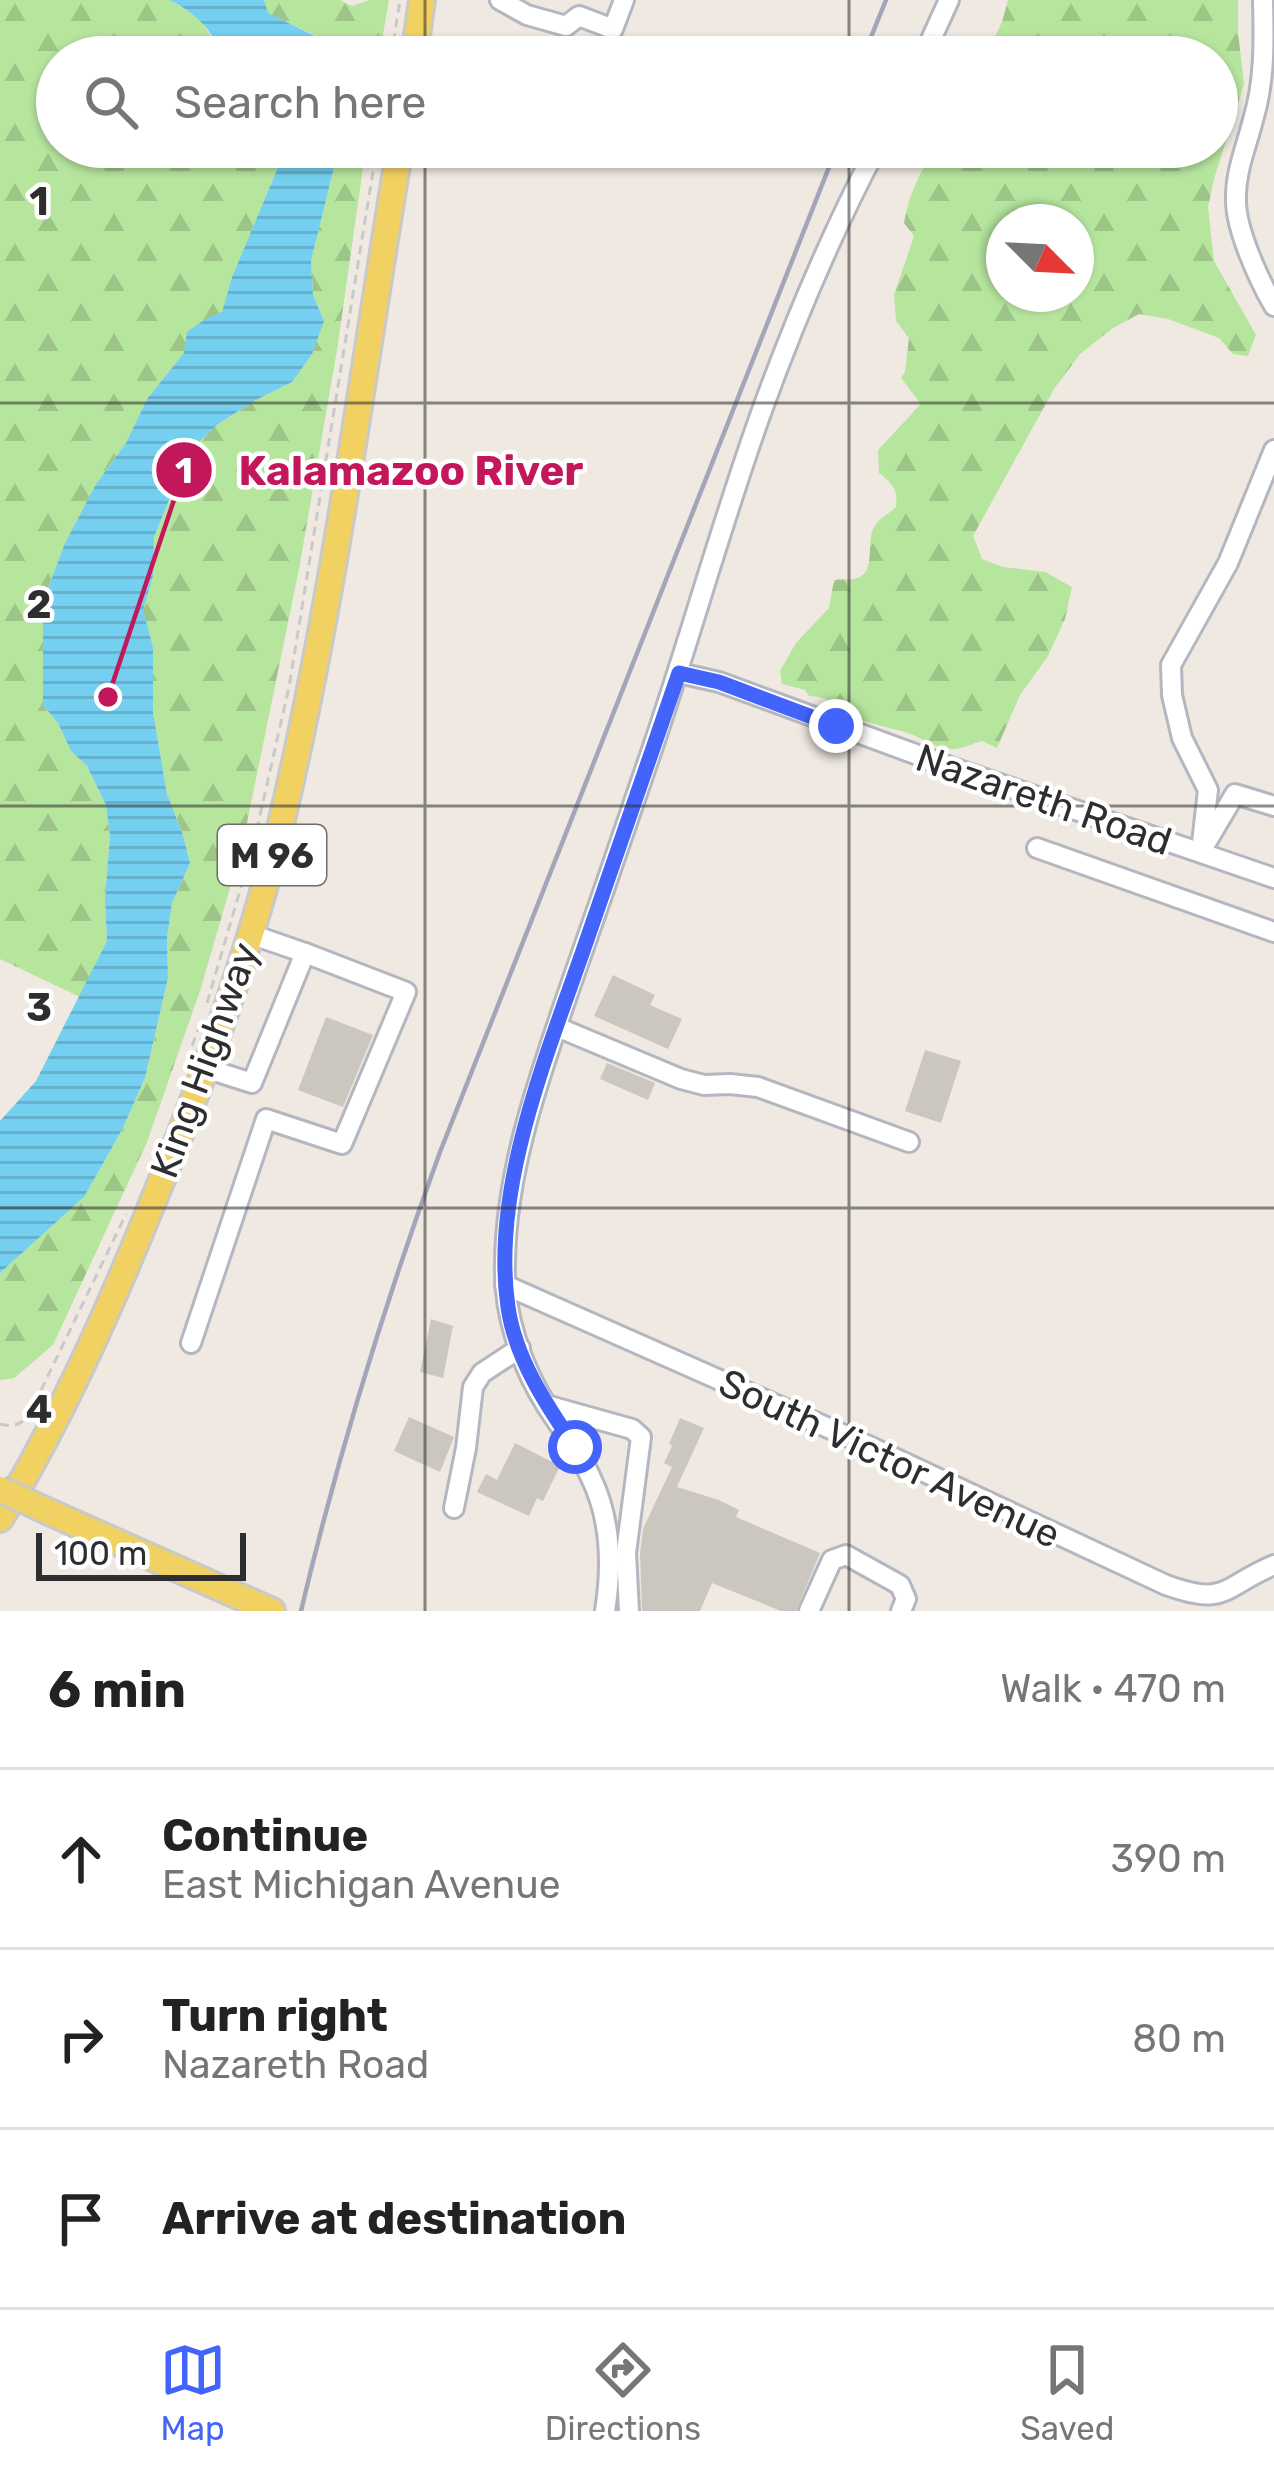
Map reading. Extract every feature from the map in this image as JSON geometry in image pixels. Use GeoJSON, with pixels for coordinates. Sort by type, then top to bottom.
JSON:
{"type":"FeatureCollection","features":[{"type":"Feature","properties":{"kind":"main road"},"geometry":{"type":"LineString","coordinates":[[417,36],[422,0]]}},
{"type":"Feature","properties":{"kind":"main road","name":"King Highway"},"geometry":{"type":"LineString","coordinates":[[0,1519],[90,1348],[137,1241],[195,1066],[250,934],[284,814],[304,716],[397,168]]}},
{"type":"Feature","properties":{"kind":"main road"},"geometry":{"type":"LineString","coordinates":[[0,1489],[272,1611]]}},
{"type":"Feature","properties":{"kind":"street"},"geometry":{"type":"LineString","coordinates":[[500,0],[527,15],[566,26],[582,8],[613,28],[624,0]]}},
{"type":"Feature","properties":{"kind":"street"},"geometry":{"type":"LineString","coordinates":[[933,36],[949,0]]}},
{"type":"Feature","properties":{"kind":"street"},"geometry":{"type":"LineString","coordinates":[[1263,0],[1262,75],[1254,119],[1239,158],[1235,206],[1258,278],[1274,305]]}},
{"type":"Feature","properties":{"kind":"street"},"geometry":{"type":"LineString","coordinates":[[605,1611],[610,1571],[604,1514],[575,1447],[546,1405],[508,1315],[506,1237],[511,1193],[556,1028],[679,673],[760,416],[799,316],[867,168]]}},
{"type":"Feature","properties":{"kind":"street"},"geometry":{"type":"LineString","coordinates":[[1201,852],[1208,790],[1182,738],[1171,665],[1228,563],[1274,450]]}},
{"type":"Feature","properties":{"kind":"street","name":"Nazareth Road"},"geometry":{"type":"LineString","coordinates":[[679,673],[719,682],[956,770],[1274,878]]}},
{"type":"Feature","properties":{"kind":"street"},"geometry":{"type":"LineString","coordinates":[[1201,852],[1234,794],[1274,806]]}},
{"type":"Feature","properties":{"kind":"street"},"geometry":{"type":"LineString","coordinates":[[1037,848],[1274,932]]}},
{"type":"Feature","properties":{"kind":"street"},"geometry":{"type":"LineString","coordinates":[[250,934],[406,992],[342,1144],[266,1119]]}},
{"type":"Feature","properties":{"kind":"street"},"geometry":{"type":"LineString","coordinates":[[191,1343],[266,1119],[250,1083],[305,953]]}},
{"type":"Feature","properties":{"kind":"street"},"geometry":{"type":"LineString","coordinates":[[556,1028],[681,1079],[758,1087],[909,1142]]}},
{"type":"Feature","properties":{"kind":"street"},"geometry":{"type":"LineString","coordinates":[[195,1066],[250,1083]]}},
{"type":"Feature","properties":{"kind":"street","name":"South Victor Avenue"},"geometry":{"type":"LineString","coordinates":[[505,1286],[1192,1595],[1220,1594],[1274,1565]]}},
{"type":"Feature","properties":{"kind":"street"},"geometry":{"type":"LineString","coordinates":[[454,1508],[473,1387],[482,1373],[520,1348]]}},
{"type":"Feature","properties":{"kind":"street"},"geometry":{"type":"LineString","coordinates":[[546,1405],[632,1429],[641,1437],[626,1553],[629,1611]]}},
{"type":"Feature","properties":{"kind":"street"},"geometry":{"type":"LineString","coordinates":[[809,1611],[832,1560],[845,1555],[900,1585],[906,1599],[901,1611]]}},
{"type":"Feature","properties":{"kind":"path"},"geometry":{"type":"LineString","coordinates":[[394,36],[400,0]]}},
{"type":"Feature","properties":{"kind":"path"},"geometry":{"type":"LineString","coordinates":[[206,1005],[253,846],[285,707],[374,168]]}},
{"type":"Feature","properties":{"kind":"path"},"geometry":{"type":"LineString","coordinates":[[195,1066],[199,1025]]}},
{"type":"Feature","properties":{"kind":"path"},"geometry":{"type":"LineString","coordinates":[[0,1424],[20,1424],[31,1411],[131,1202]]}},
{"type":"Feature","properties":{"kind":"green space"},"geometry":{"type":"Polygon","coordinates":[[[0,0],[170,0],[199,18],[211,36],[36,36],[36,168],[278,168],[222,313],[204,320],[147,399],[65,543],[47,591],[43,705],[71,751],[87,766],[106,805],[110,836],[107,941],[80,997],[0,959],[0,0]]]}},
{"type":"Feature","properties":{"kind":"green space"},"geometry":{"type":"Polygon","coordinates":[[[264,0],[340,0],[352,6],[389,0],[383,36],[317,36],[267,13],[264,0]]]}},
{"type":"Feature","properties":{"kind":"green space"},"geometry":{"type":"Polygon","coordinates":[[[1008,0],[1238,0],[1244,84],[1238,103],[1238,36],[995,36],[1008,0]]]}},
{"type":"Feature","properties":{"kind":"green space"},"geometry":{"type":"Polygon","coordinates":[[[334,168],[363,168],[299,569],[242,847],[200,991],[147,1142],[53,1345],[14,1378],[0,1380],[0,1273],[84,1197],[122,1130],[145,1078],[168,978],[172,903],[190,863],[167,794],[153,712],[153,647],[142,610],[153,576],[154,537],[189,451],[218,424],[292,382],[324,321],[313,295],[311,261],[334,168]]]}},
{"type":"Feature","properties":{"kind":"green space"},"geometry":{"type":"Polygon","coordinates":[[[924,168],[1217,168],[1208,207],[1214,261],[1256,335],[1248,356],[1233,354],[1219,338],[1139,314],[1080,354],[1054,389],[973,536],[982,559],[1045,572],[1072,587],[1065,619],[1048,656],[1020,695],[997,748],[982,741],[961,748],[936,746],[858,719],[805,690],[782,684],[780,671],[796,643],[829,608],[834,580],[854,579],[866,571],[874,527],[896,507],[894,487],[879,473],[878,450],[921,404],[901,378],[909,338],[896,321],[894,295],[914,236],[904,223],[924,168]]]}},
{"type":"Feature","properties":{"kind":"water"},"geometry":{"type":"Polygon","coordinates":[[[170,0],[264,0],[268,13],[315,36],[212,36],[170,0]]]}},
{"type":"Feature","properties":{"kind":"water"},"geometry":{"type":"Polygon","coordinates":[[[278,168],[334,168],[311,261],[313,295],[324,321],[312,354],[292,382],[218,424],[189,451],[154,537],[153,576],[143,610],[153,647],[153,712],[167,794],[190,863],[172,903],[168,978],[145,1078],[84,1197],[0,1273],[0,1121],[36,1081],[107,941],[110,836],[106,805],[87,766],[71,751],[43,705],[47,591],[65,543],[96,484],[126,443],[147,399],[184,353],[187,332],[222,312],[278,168]]]}},
{"type":"Feature","properties":{"kind":"building"},"geometry":{"type":"Polygon","coordinates":[[[613,975],[655,995],[650,1005],[682,1019],[668,1049],[594,1016],[613,975]]]}},
{"type":"Feature","properties":{"kind":"building"},"geometry":{"type":"Polygon","coordinates":[[[326,1017],[373,1035],[343,1107],[298,1090],[326,1017]]]}},
{"type":"Feature","properties":{"kind":"building"},"geometry":{"type":"Polygon","coordinates":[[[925,1050],[961,1061],[941,1123],[905,1111],[925,1050]]]}},
{"type":"Feature","properties":{"kind":"building"},"geometry":{"type":"Polygon","coordinates":[[[607,1063],[655,1083],[648,1100],[600,1079],[607,1063]]]}},
{"type":"Feature","properties":{"kind":"building"},"geometry":{"type":"Polygon","coordinates":[[[431,1319],[453,1326],[443,1378],[420,1372],[431,1319]]]}},
{"type":"Feature","properties":{"kind":"building"},"geometry":{"type":"Polygon","coordinates":[[[409,1417],[454,1437],[440,1472],[394,1451],[409,1417]]]}},
{"type":"Feature","properties":{"kind":"building"},"geometry":{"type":"Polygon","coordinates":[[[680,1418],[704,1428],[677,1487],[719,1500],[739,1510],[736,1517],[820,1553],[796,1611],[781,1611],[712,1583],[700,1611],[642,1611],[643,1529],[672,1467],[664,1463],[680,1418]]]}},
{"type":"Feature","properties":{"kind":"building"},"geometry":{"type":"Polygon","coordinates":[[[515,1443],[560,1466],[543,1501],[537,1498],[529,1516],[477,1492],[486,1474],[497,1480],[515,1443]]]}},
{"type":"Feature","properties":{"kind":"railway"},"geometry":{"type":"LineString","coordinates":[[871,36],[886,0]]}},
{"type":"Feature","properties":{"kind":"railway"},"geometry":{"type":"LineString","coordinates":[[301,1611],[364,1379],[440,1152],[829,168]]}},
{"type":"Feature","properties":{"kind":"place","name":"Kalamazoo River"},"geometry":{"type":"Point","coordinates":[108,697]}},
{"type":"Feature","properties":{"kind":"route"},"geometry":{"type":"LineString","coordinates":[[575,1447],[545,1404],[508,1315],[504,1265],[511,1193],[556,1028],[679,673],[719,682],[836,726]]}}]}
